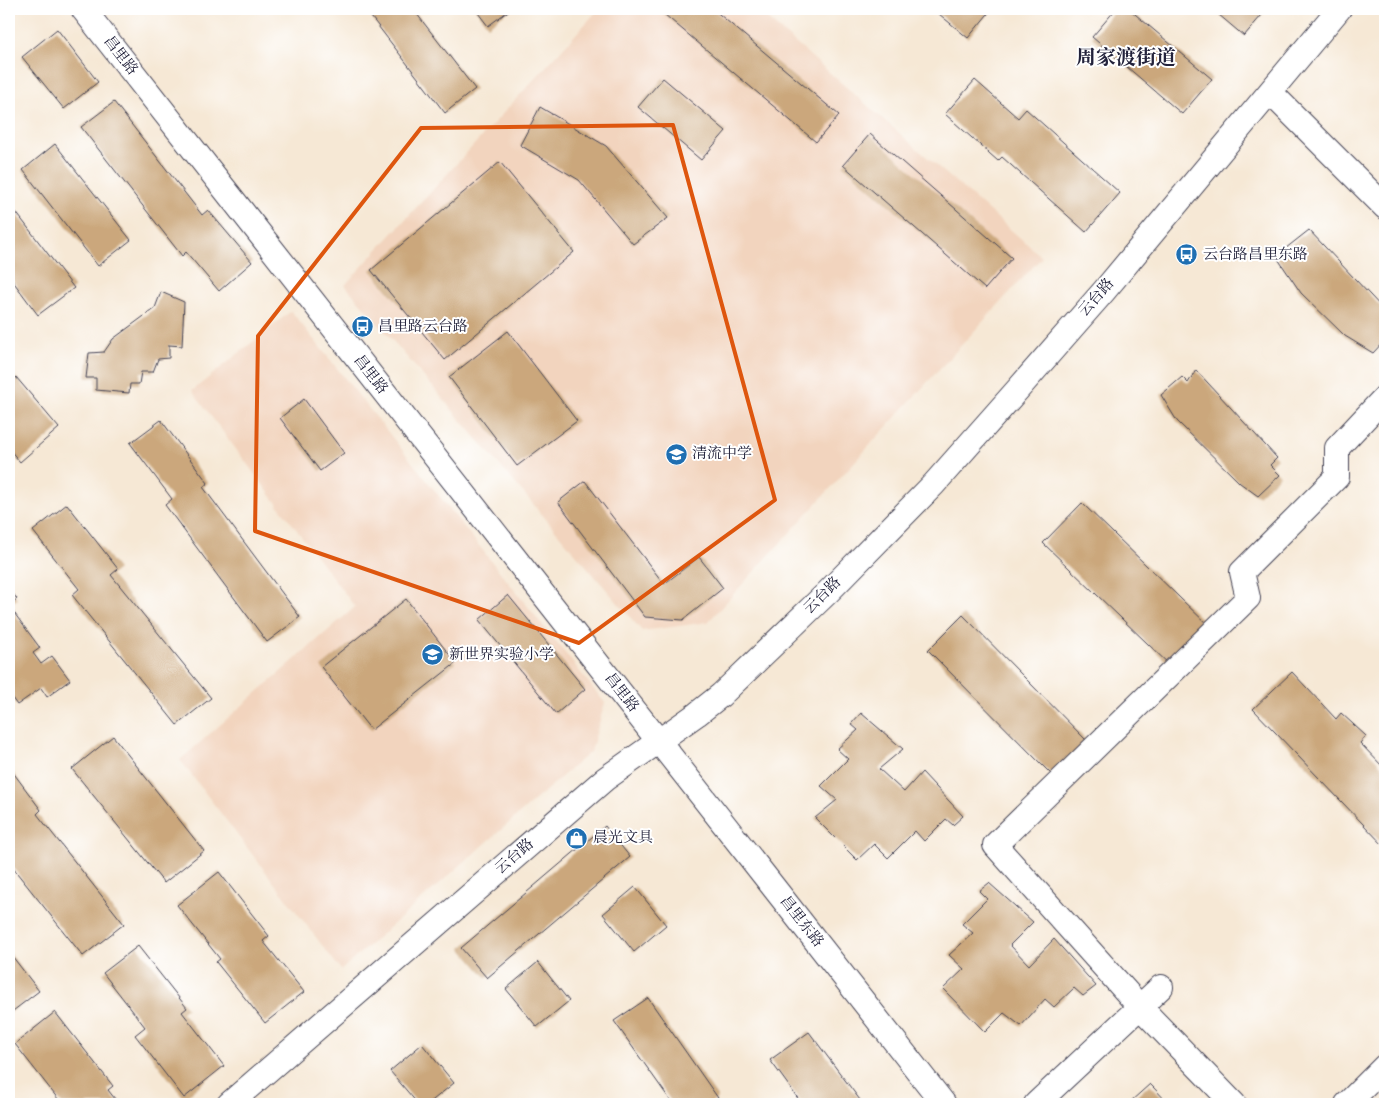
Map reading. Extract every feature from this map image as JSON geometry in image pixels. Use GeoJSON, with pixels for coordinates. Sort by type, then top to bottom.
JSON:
{"type":"FeatureCollection","features":[{"type":"Feature","properties":{"kind":"street","name":"昌里路"},"geometry":{"type":"LineString","coordinates":[[83,9],[658,740]]}},
{"type":"Feature","properties":{"kind":"street","name":"云台路"},"geometry":{"type":"LineString","coordinates":[[230,1104],[605,779],[721,695],[828,592],[934,484],[1104,291],[1339,9]]}},
{"type":"Feature","properties":{"kind":"street"},"geometry":{"type":"LineString","coordinates":[[1271,92],[1385,207]]}},
{"type":"Feature","properties":{"kind":"street"},"geometry":{"type":"LineString","coordinates":[[1234,1104],[1140,1007],[995,845],[1248,598],[1242,572],[1337,476],[1337,448],[1385,397]]}},
{"type":"Feature","properties":{"kind":"street","name":"昌里东路"},"geometry":{"type":"LineString","coordinates":[[658,740],[944,1104]]}},
{"type":"Feature","properties":{"kind":"street"},"geometry":{"type":"LineString","coordinates":[[1036,1104],[1161,987]]}},
{"type":"Feature","properties":{"kind":"street"},"geometry":{"type":"LineString","coordinates":[[1347,1104],[1385,1066]]}},
{"type":"Feature","properties":{"kind":"highlighted area"},"geometry":{"type":"Polygon","coordinates":[[[673,125],[775,500],[579,643],[255,531],[258,336],[421,128],[673,125]]]}},
{"type":"Feature","properties":{"kind":"shaded area","name":"清流中学"},"geometry":{"type":"Polygon","coordinates":[[[599,9],[756,9],[1042,257],[708,622],[642,631],[345,285],[599,9]]]}},
{"type":"Feature","properties":{"kind":"shaded area","name":"新世界实验小学"},"geometry":{"type":"Polygon","coordinates":[[[291,311],[605,703],[591,751],[341,970],[180,760],[355,607],[192,391],[291,311]]]}},
{"type":"Feature","properties":{"kind":"building"},"geometry":{"type":"Polygon","coordinates":[[[365,9],[413,9],[475,89],[445,113],[365,9]]]}},
{"type":"Feature","properties":{"kind":"building"},"geometry":{"type":"Polygon","coordinates":[[[475,9],[511,9],[488,26],[475,9]]]}},
{"type":"Feature","properties":{"kind":"building"},"geometry":{"type":"Polygon","coordinates":[[[658,9],[713,9],[839,115],[816,142],[658,9]]]}},
{"type":"Feature","properties":{"kind":"building"},"geometry":{"type":"Polygon","coordinates":[[[933,9],[992,9],[968,38],[933,9]]]}},
{"type":"Feature","properties":{"kind":"building"},"geometry":{"type":"Polygon","coordinates":[[[1116,9],[1129,9],[1212,79],[1182,114],[1092,37],[1116,9]]]}},
{"type":"Feature","properties":{"kind":"building"},"geometry":{"type":"Polygon","coordinates":[[[1212,9],[1267,9],[1244,36],[1212,9]]]}},
{"type":"Feature","properties":{"kind":"building"},"geometry":{"type":"Polygon","coordinates":[[[57,29],[98,82],[64,109],[22,57],[57,29]]]}},
{"type":"Feature","properties":{"kind":"building"},"geometry":{"type":"Polygon","coordinates":[[[663,78],[726,131],[701,160],[638,107],[663,78]]]}},
{"type":"Feature","properties":{"kind":"building"},"geometry":{"type":"Polygon","coordinates":[[[975,80],[1018,118],[1026,109],[1120,193],[1086,232],[1002,157],[998,161],[945,114],[975,80]]]}},
{"type":"Feature","properties":{"kind":"building"},"geometry":{"type":"Polygon","coordinates":[[[114,102],[202,215],[208,210],[252,262],[219,291],[186,252],[182,256],[81,127],[114,102]]]}},
{"type":"Feature","properties":{"kind":"building"},"geometry":{"type":"Polygon","coordinates":[[[540,107],[606,146],[668,218],[633,244],[579,180],[520,145],[540,107]]]}},
{"type":"Feature","properties":{"kind":"building"},"geometry":{"type":"Polygon","coordinates":[[[870,134],[1012,258],[985,289],[843,165],[870,134]]]}},
{"type":"Feature","properties":{"kind":"building"},"geometry":{"type":"Polygon","coordinates":[[[55,144],[131,240],[98,266],[23,170],[55,144]]]}},
{"type":"Feature","properties":{"kind":"building"},"geometry":{"type":"Polygon","coordinates":[[[500,162],[574,252],[445,360],[371,270],[500,162]]]}},
{"type":"Feature","properties":{"kind":"building"},"geometry":{"type":"Polygon","coordinates":[[[9,203],[74,288],[38,315],[9,276],[9,203]]]}},
{"type":"Feature","properties":{"kind":"building"},"geometry":{"type":"Polygon","coordinates":[[[1309,230],[1385,311],[1385,340],[1373,353],[1345,336],[1301,293],[1276,256],[1309,230]]]}},
{"type":"Feature","properties":{"kind":"building"},"geometry":{"type":"Polygon","coordinates":[[[161,292],[184,302],[182,346],[169,345],[169,358],[158,359],[153,372],[141,372],[139,384],[130,384],[129,393],[96,390],[96,378],[86,378],[89,353],[104,352],[113,339],[155,308],[161,292]]]}},
{"type":"Feature","properties":{"kind":"building"},"geometry":{"type":"Polygon","coordinates":[[[508,331],[577,421],[517,466],[449,377],[508,331]]]}},
{"type":"Feature","properties":{"kind":"building"},"geometry":{"type":"Polygon","coordinates":[[[1196,370],[1277,458],[1270,465],[1280,475],[1258,496],[1240,483],[1177,421],[1161,395],[1182,377],[1188,383],[1196,370]]]}},
{"type":"Feature","properties":{"kind":"building"},"geometry":{"type":"Polygon","coordinates":[[[16,377],[59,428],[20,462],[9,449],[9,384],[16,377]]]}},
{"type":"Feature","properties":{"kind":"building"},"geometry":{"type":"Polygon","coordinates":[[[304,399],[344,453],[320,471],[280,418],[304,399]]]}},
{"type":"Feature","properties":{"kind":"building"},"geometry":{"type":"Polygon","coordinates":[[[161,420],[208,483],[203,487],[300,617],[267,642],[165,505],[172,499],[130,443],[161,420]]]}},
{"type":"Feature","properties":{"kind":"building"},"geometry":{"type":"Polygon","coordinates":[[[585,481],[664,584],[699,557],[723,588],[683,620],[645,617],[558,502],[585,481]]]}},
{"type":"Feature","properties":{"kind":"building"},"geometry":{"type":"Polygon","coordinates":[[[1082,503],[1212,629],[1174,669],[1043,543],[1082,503]]]}},
{"type":"Feature","properties":{"kind":"building"},"geometry":{"type":"Polygon","coordinates":[[[67,504],[118,569],[111,575],[211,698],[177,725],[72,595],[79,589],[33,531],[67,504]]]}},
{"type":"Feature","properties":{"kind":"building"},"geometry":{"type":"Polygon","coordinates":[[[9,588],[17,599],[9,605],[9,588]]]}},
{"type":"Feature","properties":{"kind":"building"},"geometry":{"type":"Polygon","coordinates":[[[508,595],[585,689],[556,714],[479,620],[508,595]]]}},
{"type":"Feature","properties":{"kind":"building"},"geometry":{"type":"Polygon","coordinates":[[[406,599],[456,663],[371,730],[321,667],[406,599]]]}},
{"type":"Feature","properties":{"kind":"building"},"geometry":{"type":"Polygon","coordinates":[[[9,606],[40,648],[33,653],[41,664],[52,656],[70,680],[47,697],[41,688],[17,705],[9,694],[9,606]]]}},
{"type":"Feature","properties":{"kind":"building"},"geometry":{"type":"Polygon","coordinates":[[[963,615],[1087,741],[1053,776],[928,650],[963,615]]]}},
{"type":"Feature","properties":{"kind":"building"},"geometry":{"type":"Polygon","coordinates":[[[1292,672],[1336,719],[1341,713],[1366,736],[1360,743],[1385,769],[1385,847],[1253,709],[1292,672]]]}},
{"type":"Feature","properties":{"kind":"building"},"geometry":{"type":"Polygon","coordinates":[[[861,713],[903,749],[879,769],[904,792],[922,772],[963,816],[953,825],[946,819],[924,841],[915,831],[888,858],[874,844],[857,860],[815,818],[837,800],[821,786],[848,759],[837,749],[858,730],[851,724],[861,713]]]}},
{"type":"Feature","properties":{"kind":"building"},"geometry":{"type":"Polygon","coordinates":[[[113,736],[204,851],[164,883],[72,769],[113,736]]]}},
{"type":"Feature","properties":{"kind":"building"},"geometry":{"type":"Polygon","coordinates":[[[9,767],[41,810],[37,814],[124,924],[83,956],[9,863],[9,767]]]}},
{"type":"Feature","properties":{"kind":"building"},"geometry":{"type":"Polygon","coordinates":[[[605,826],[630,857],[487,978],[461,948],[605,826]]]}},
{"type":"Feature","properties":{"kind":"building"},"geometry":{"type":"Polygon","coordinates":[[[219,872],[269,936],[263,941],[304,992],[265,1023],[216,962],[220,959],[177,905],[219,872]]]}},
{"type":"Feature","properties":{"kind":"building"},"geometry":{"type":"Polygon","coordinates":[[[989,883],[1033,922],[1010,945],[1029,965],[1054,939],[1096,986],[1083,996],[1074,988],[1054,1007],[1045,999],[1021,1026],[1004,1013],[985,1032],[943,989],[964,969],[949,955],[973,933],[962,924],[987,899],[979,891],[989,883]]]}},
{"type":"Feature","properties":{"kind":"building"},"geometry":{"type":"Polygon","coordinates":[[[635,887],[666,925],[634,952],[603,914],[635,887]]]}},
{"type":"Feature","properties":{"kind":"building"},"geometry":{"type":"Polygon","coordinates":[[[138,946],[187,1008],[182,1012],[224,1066],[184,1098],[135,1035],[145,1027],[103,973],[138,946]]]}},
{"type":"Feature","properties":{"kind":"building"},"geometry":{"type":"Polygon","coordinates":[[[9,952],[39,991],[9,1014],[9,952]]]}},
{"type":"Feature","properties":{"kind":"building"},"geometry":{"type":"Polygon","coordinates":[[[538,962],[569,1001],[537,1027],[506,989],[538,962]]]}},
{"type":"Feature","properties":{"kind":"building"},"geometry":{"type":"Polygon","coordinates":[[[648,998],[718,1098],[710,1104],[673,1104],[614,1021],[648,998]]]}},
{"type":"Feature","properties":{"kind":"building"},"geometry":{"type":"Polygon","coordinates":[[[55,1012],[113,1086],[108,1090],[119,1104],[62,1104],[15,1044],[55,1012]]]}},
{"type":"Feature","properties":{"kind":"building"},"geometry":{"type":"Polygon","coordinates":[[[809,1032],[863,1104],[802,1104],[770,1060],[809,1032]]]}},
{"type":"Feature","properties":{"kind":"building"},"geometry":{"type":"Polygon","coordinates":[[[422,1044],[454,1083],[428,1104],[418,1104],[390,1071],[422,1044]]]}},
{"type":"Feature","properties":{"kind":"building"},"geometry":{"type":"Polygon","coordinates":[[[1150,1084],[1169,1104],[1134,1104],[1131,1101],[1150,1084]]]}},
{"type":"Feature","properties":{"kind":"place","name":"云台路昌里东路"},"geometry":{"type":"Point","coordinates":[1187,255]}},
{"type":"Feature","properties":{"kind":"place","name":"昌里路云台路"},"geometry":{"type":"Point","coordinates":[362,327]}},
{"type":"Feature","properties":{"kind":"place","name":"清流中学"},"geometry":{"type":"Point","coordinates":[676,454]}},
{"type":"Feature","properties":{"kind":"place","name":"新世界实验小学"},"geometry":{"type":"Point","coordinates":[433,655]}},
{"type":"Feature","properties":{"kind":"place","name":"晨光文具"},"geometry":{"type":"Point","coordinates":[577,838]}},
{"type":"Feature","properties":{"kind":"district","name":"周家渡街道"},"geometry":{"type":"Point","coordinates":[1126,59]}}]}
